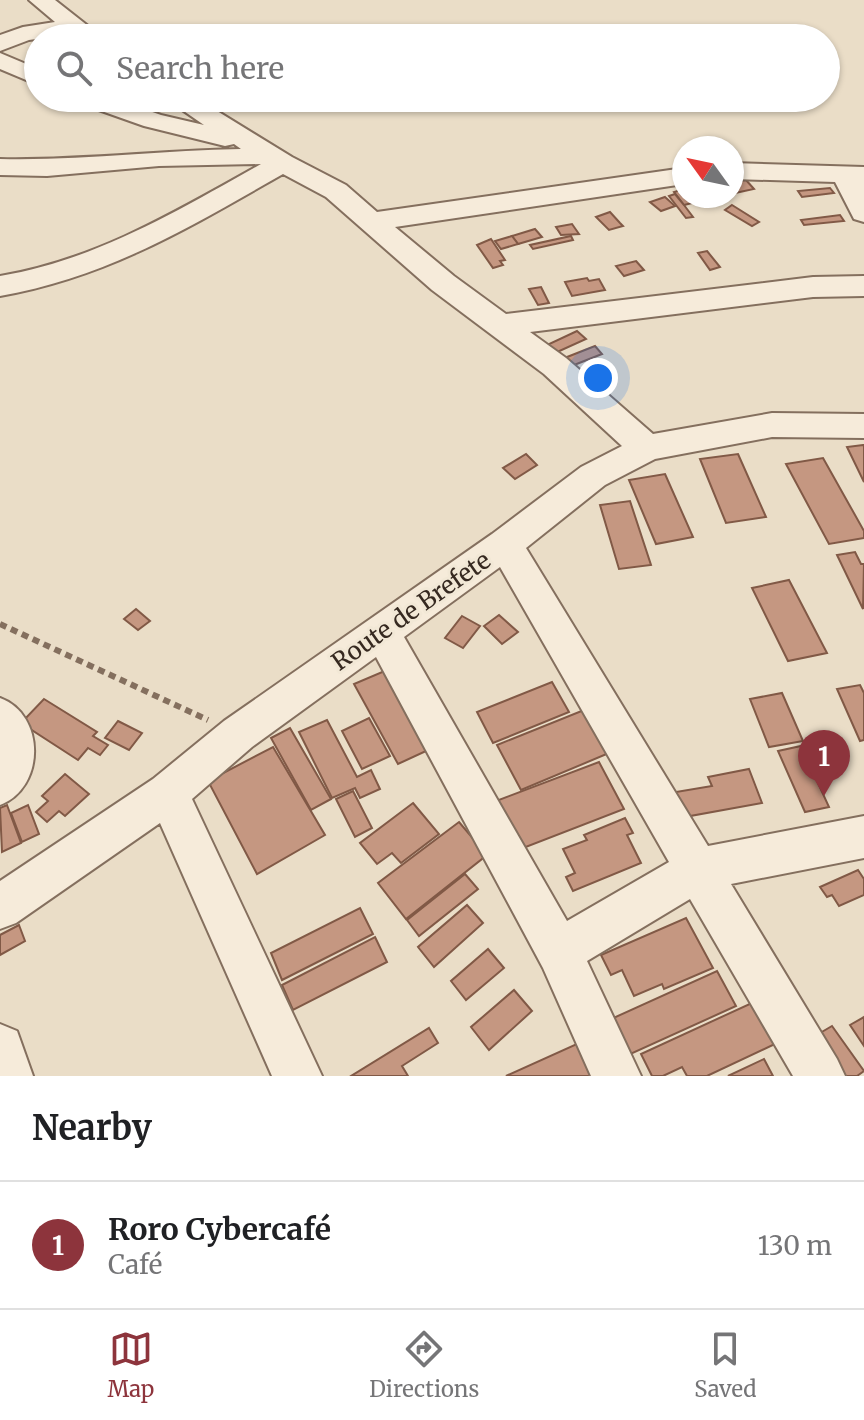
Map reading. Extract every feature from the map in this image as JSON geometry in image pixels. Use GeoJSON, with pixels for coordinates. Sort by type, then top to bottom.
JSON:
{"type":"FeatureCollection","features":[{"type":"Feature","properties":{"kind":"street"},"geometry":{"type":"LineString","coordinates":[[40,0],[73,24]]}},
{"type":"Feature","properties":{"kind":"street"},"geometry":{"type":"LineString","coordinates":[[0,44],[24,34]]}},
{"type":"Feature","properties":{"kind":"street"},"geometry":{"type":"LineString","coordinates":[[0,60],[24,71]]}},
{"type":"Feature","properties":{"kind":"street"},"geometry":{"type":"LineString","coordinates":[[133,112],[268,154]]}},
{"type":"Feature","properties":{"kind":"street"},"geometry":{"type":"LineString","coordinates":[[200,112],[336,191],[443,283],[555,366],[604,413],[647,448]]}},
{"type":"Feature","properties":{"kind":"street"},"geometry":{"type":"LineString","coordinates":[[0,167],[47,168],[159,158],[268,154]]}},
{"type":"Feature","properties":{"kind":"street"},"geometry":{"type":"LineString","coordinates":[[0,286],[32,283],[98,261],[268,154]]}},
{"type":"Feature","properties":{"kind":"street"},"geometry":{"type":"LineString","coordinates":[[744,171],[854,174],[864,213]]}},
{"type":"Feature","properties":{"kind":"street"},"geometry":{"type":"LineString","coordinates":[[374,221],[672,178]]}},
{"type":"Feature","properties":{"kind":"street"},"geometry":{"type":"LineString","coordinates":[[501,325],[813,287],[864,286]]}},
{"type":"Feature","properties":{"kind":"street","name":"Route de Brefete"},"geometry":{"type":"LineString","coordinates":[[0,907],[168,793],[238,734],[505,544],[593,476],[647,448],[772,425],[864,426]]}},
{"type":"Feature","properties":{"kind":"street"},"geometry":{"type":"LineString","coordinates":[[505,544],[820,1076]]}},
{"type":"Feature","properties":{"kind":"street"},"geometry":{"type":"LineString","coordinates":[[381,631],[559,952],[616,1076]]}},
{"type":"Feature","properties":{"kind":"street"},"geometry":{"type":"LineString","coordinates":[[0,716],[8,725],[15,742],[16,757],[10,775],[0,786]]}},
{"type":"Feature","properties":{"kind":"street"},"geometry":{"type":"LineString","coordinates":[[168,793],[297,1076]]}},
{"type":"Feature","properties":{"kind":"street"},"geometry":{"type":"LineString","coordinates":[[559,952],[697,870],[864,837]]}},
{"type":"Feature","properties":{"kind":"street"},"geometry":{"type":"LineString","coordinates":[[0,1048],[8,1076]]}},
{"type":"Feature","properties":{"kind":"path"},"geometry":{"type":"LineString","coordinates":[[0,624],[238,734]]}},
{"type":"Feature","properties":{"kind":"building"},"geometry":{"type":"Polygon","coordinates":[[[746,180],[754,189],[744,191],[746,180]]]}},
{"type":"Feature","properties":{"kind":"building"},"geometry":{"type":"Polygon","coordinates":[[[830,188],[834,193],[802,197],[798,191],[830,188]]]}},
{"type":"Feature","properties":{"kind":"building"},"geometry":{"type":"Polygon","coordinates":[[[665,197],[672,207],[661,211],[650,202],[665,197]]]}},
{"type":"Feature","properties":{"kind":"building"},"geometry":{"type":"Polygon","coordinates":[[[678,208],[686,208],[693,217],[686,218],[678,208]]]}},
{"type":"Feature","properties":{"kind":"building"},"geometry":{"type":"Polygon","coordinates":[[[737,208],[759,222],[752,226],[725,210],[737,208]]]}},
{"type":"Feature","properties":{"kind":"building"},"geometry":{"type":"Polygon","coordinates":[[[610,212],[623,226],[609,230],[596,217],[610,212]]]}},
{"type":"Feature","properties":{"kind":"building"},"geometry":{"type":"Polygon","coordinates":[[[840,215],[844,221],[804,225],[801,220],[840,215]]]}},
{"type":"Feature","properties":{"kind":"building"},"geometry":{"type":"Polygon","coordinates":[[[572,224],[579,234],[561,235],[556,227],[572,224]]]}},
{"type":"Feature","properties":{"kind":"building"},"geometry":{"type":"Polygon","coordinates":[[[535,229],[542,237],[518,244],[512,236],[535,229]]]}},
{"type":"Feature","properties":{"kind":"building"},"geometry":{"type":"Polygon","coordinates":[[[512,236],[518,244],[501,249],[495,241],[512,236]]]}},
{"type":"Feature","properties":{"kind":"building"},"geometry":{"type":"Polygon","coordinates":[[[571,236],[573,240],[533,249],[530,245],[571,236]]]}},
{"type":"Feature","properties":{"kind":"building"},"geometry":{"type":"Polygon","coordinates":[[[491,239],[505,260],[500,261],[503,265],[493,268],[477,245],[491,239]]]}},
{"type":"Feature","properties":{"kind":"building"},"geometry":{"type":"Polygon","coordinates":[[[707,251],[720,267],[710,270],[698,253],[707,251]]]}},
{"type":"Feature","properties":{"kind":"building"},"geometry":{"type":"Polygon","coordinates":[[[636,261],[644,270],[624,276],[616,266],[636,261]]]}},
{"type":"Feature","properties":{"kind":"building"},"geometry":{"type":"Polygon","coordinates":[[[587,278],[589,281],[599,279],[605,290],[572,296],[565,282],[587,278]]]}},
{"type":"Feature","properties":{"kind":"building"},"geometry":{"type":"Polygon","coordinates":[[[541,287],[549,303],[538,305],[529,289],[541,287]]]}},
{"type":"Feature","properties":{"kind":"building"},"geometry":{"type":"Polygon","coordinates":[[[577,331],[586,339],[555,353],[547,345],[577,331]]]}},
{"type":"Feature","properties":{"kind":"building"},"geometry":{"type":"Polygon","coordinates":[[[595,346],[602,354],[569,367],[562,359],[595,346]]]}},
{"type":"Feature","properties":{"kind":"building"},"geometry":{"type":"Polygon","coordinates":[[[864,445],[864,482],[847,447],[864,445]]]}},
{"type":"Feature","properties":{"kind":"building"},"geometry":{"type":"Polygon","coordinates":[[[526,454],[537,465],[515,479],[503,468],[526,454]]]}},
{"type":"Feature","properties":{"kind":"building"},"geometry":{"type":"Polygon","coordinates":[[[738,454],[766,517],[726,523],[700,459],[738,454]]]}},
{"type":"Feature","properties":{"kind":"building"},"geometry":{"type":"Polygon","coordinates":[[[823,458],[864,531],[864,538],[829,544],[786,464],[823,458]]]}},
{"type":"Feature","properties":{"kind":"building"},"geometry":{"type":"Polygon","coordinates":[[[665,474],[693,537],[656,544],[629,480],[665,474]]]}},
{"type":"Feature","properties":{"kind":"building"},"geometry":{"type":"Polygon","coordinates":[[[630,501],[651,565],[619,569],[600,505],[630,501]]]}},
{"type":"Feature","properties":{"kind":"building"},"geometry":{"type":"Polygon","coordinates":[[[855,552],[864,564],[863,609],[837,555],[855,552]]]}},
{"type":"Feature","properties":{"kind":"building"},"geometry":{"type":"Polygon","coordinates":[[[789,580],[827,653],[788,661],[752,588],[789,580]]]}},
{"type":"Feature","properties":{"kind":"building"},"geometry":{"type":"Polygon","coordinates":[[[136,609],[150,621],[138,630],[124,619],[136,609]]]}},
{"type":"Feature","properties":{"kind":"building"},"geometry":{"type":"Polygon","coordinates":[[[499,615],[518,632],[502,644],[484,626],[499,615]]]}},
{"type":"Feature","properties":{"kind":"building"},"geometry":{"type":"Polygon","coordinates":[[[462,616],[480,626],[463,648],[445,638],[462,616]]]}},
{"type":"Feature","properties":{"kind":"building"},"geometry":{"type":"Polygon","coordinates":[[[394,667],[439,745],[398,764],[354,684],[394,667]]]}},
{"type":"Feature","properties":{"kind":"building"},"geometry":{"type":"Polygon","coordinates":[[[552,682],[569,712],[493,743],[477,712],[552,682]]]}},
{"type":"Feature","properties":{"kind":"building"},"geometry":{"type":"Polygon","coordinates":[[[860,685],[864,693],[864,740],[860,741],[837,689],[860,685]]]}},
{"type":"Feature","properties":{"kind":"building"},"geometry":{"type":"Polygon","coordinates":[[[782,693],[803,741],[769,747],[750,699],[782,693]]]}},
{"type":"Feature","properties":{"kind":"building"},"geometry":{"type":"Polygon","coordinates":[[[44,699],[97,732],[93,736],[108,745],[100,755],[88,748],[78,760],[21,723],[44,699]]]}},
{"type":"Feature","properties":{"kind":"building"},"geometry":{"type":"Polygon","coordinates":[[[584,710],[609,753],[521,790],[497,745],[584,710]]]}},
{"type":"Feature","properties":{"kind":"building"},"geometry":{"type":"Polygon","coordinates":[[[369,718],[390,756],[362,769],[342,731],[369,718]]]}},
{"type":"Feature","properties":{"kind":"building"},"geometry":{"type":"Polygon","coordinates":[[[327,720],[357,777],[371,770],[380,789],[360,798],[355,788],[332,798],[299,732],[327,720]]]}},
{"type":"Feature","properties":{"kind":"building"},"geometry":{"type":"Polygon","coordinates":[[[118,721],[142,733],[129,750],[105,738],[118,721]]]}},
{"type":"Feature","properties":{"kind":"building"},"geometry":{"type":"Polygon","coordinates":[[[290,728],[331,799],[311,810],[271,738],[290,728]]]}},
{"type":"Feature","properties":{"kind":"building"},"geometry":{"type":"Polygon","coordinates":[[[801,746],[829,807],[805,812],[778,751],[801,746]]]}},
{"type":"Feature","properties":{"kind":"building"},"geometry":{"type":"Polygon","coordinates":[[[273,747],[325,835],[257,874],[208,781],[273,747]]]}},
{"type":"Feature","properties":{"kind":"building"},"geometry":{"type":"Polygon","coordinates":[[[599,762],[624,809],[518,850],[496,801],[599,762]]]}},
{"type":"Feature","properties":{"kind":"building"},"geometry":{"type":"Polygon","coordinates":[[[749,769],[762,803],[679,818],[670,793],[712,786],[708,777],[749,769]]]}},
{"type":"Feature","properties":{"kind":"building"},"geometry":{"type":"Polygon","coordinates":[[[65,774],[89,794],[65,816],[59,811],[47,822],[36,812],[48,801],[42,796],[65,774]]]}},
{"type":"Feature","properties":{"kind":"building"},"geometry":{"type":"Polygon","coordinates":[[[353,791],[372,828],[355,837],[336,799],[353,791]]]}},
{"type":"Feature","properties":{"kind":"building"},"geometry":{"type":"Polygon","coordinates":[[[413,803],[439,834],[401,863],[392,853],[377,864],[360,843],[413,803]]]}},
{"type":"Feature","properties":{"kind":"building"},"geometry":{"type":"Polygon","coordinates":[[[7,805],[21,843],[2,852],[0,808],[7,805]]]}},
{"type":"Feature","properties":{"kind":"building"},"geometry":{"type":"Polygon","coordinates":[[[28,805],[39,834],[22,842],[11,813],[28,805]]]}},
{"type":"Feature","properties":{"kind":"building"},"geometry":{"type":"Polygon","coordinates":[[[625,818],[633,833],[627,835],[641,863],[573,891],[566,877],[575,873],[563,849],[587,840],[584,835],[625,818]]]}},
{"type":"Feature","properties":{"kind":"building"},"geometry":{"type":"Polygon","coordinates":[[[459,822],[487,855],[406,919],[378,883],[459,822]]]}},
{"type":"Feature","properties":{"kind":"building"},"geometry":{"type":"Polygon","coordinates":[[[858,870],[864,879],[864,895],[839,906],[832,895],[827,897],[820,887],[858,870]]]}},
{"type":"Feature","properties":{"kind":"building"},"geometry":{"type":"Polygon","coordinates":[[[465,874],[478,889],[419,936],[407,920],[465,874]]]}},
{"type":"Feature","properties":{"kind":"building"},"geometry":{"type":"Polygon","coordinates":[[[467,905],[483,923],[434,967],[418,947],[467,905]]]}},
{"type":"Feature","properties":{"kind":"building"},"geometry":{"type":"Polygon","coordinates":[[[360,908],[373,934],[282,980],[271,953],[360,908]]]}},
{"type":"Feature","properties":{"kind":"building"},"geometry":{"type":"Polygon","coordinates":[[[686,918],[713,968],[664,989],[662,984],[634,996],[622,970],[611,975],[601,955],[686,918]]]}},
{"type":"Feature","properties":{"kind":"building"},"geometry":{"type":"Polygon","coordinates":[[[19,925],[25,941],[0,955],[0,935],[19,925]]]}},
{"type":"Feature","properties":{"kind":"building"},"geometry":{"type":"Polygon","coordinates":[[[375,937],[387,962],[293,1010],[282,985],[375,937]]]}},
{"type":"Feature","properties":{"kind":"building"},"geometry":{"type":"Polygon","coordinates":[[[488,949],[504,968],[466,1000],[451,981],[488,949]]]}},
{"type":"Feature","properties":{"kind":"building"},"geometry":{"type":"Polygon","coordinates":[[[717,971],[736,1006],[615,1061],[598,1025],[717,971]]]}},
{"type":"Feature","properties":{"kind":"building"},"geometry":{"type":"Polygon","coordinates":[[[514,990],[532,1011],[489,1050],[471,1027],[514,990]]]}},
{"type":"Feature","properties":{"kind":"building"},"geometry":{"type":"Polygon","coordinates":[[[754,1002],[777,1043],[707,1076],[687,1076],[682,1067],[663,1076],[652,1076],[641,1054],[754,1002]]]}},
{"type":"Feature","properties":{"kind":"building"},"geometry":{"type":"Polygon","coordinates":[[[864,1017],[864,1046],[850,1025],[864,1017]]]}},
{"type":"Feature","properties":{"kind":"building"},"geometry":{"type":"Polygon","coordinates":[[[832,1026],[864,1071],[857,1076],[843,1076],[815,1036],[832,1026]]]}},
{"type":"Feature","properties":{"kind":"building"},"geometry":{"type":"Polygon","coordinates":[[[429,1028],[438,1043],[402,1066],[408,1076],[351,1076],[429,1028]]]}},
{"type":"Feature","properties":{"kind":"building"},"geometry":{"type":"Polygon","coordinates":[[[579,1043],[594,1076],[506,1076],[579,1043]]]}},
{"type":"Feature","properties":{"kind":"building"},"geometry":{"type":"Polygon","coordinates":[[[764,1059],[773,1076],[728,1076],[764,1059]]]}},
{"type":"Feature","properties":{"kind":"place","name":"Roro Cybercafé"},"geometry":{"type":"Point","coordinates":[824,796]}}]}
